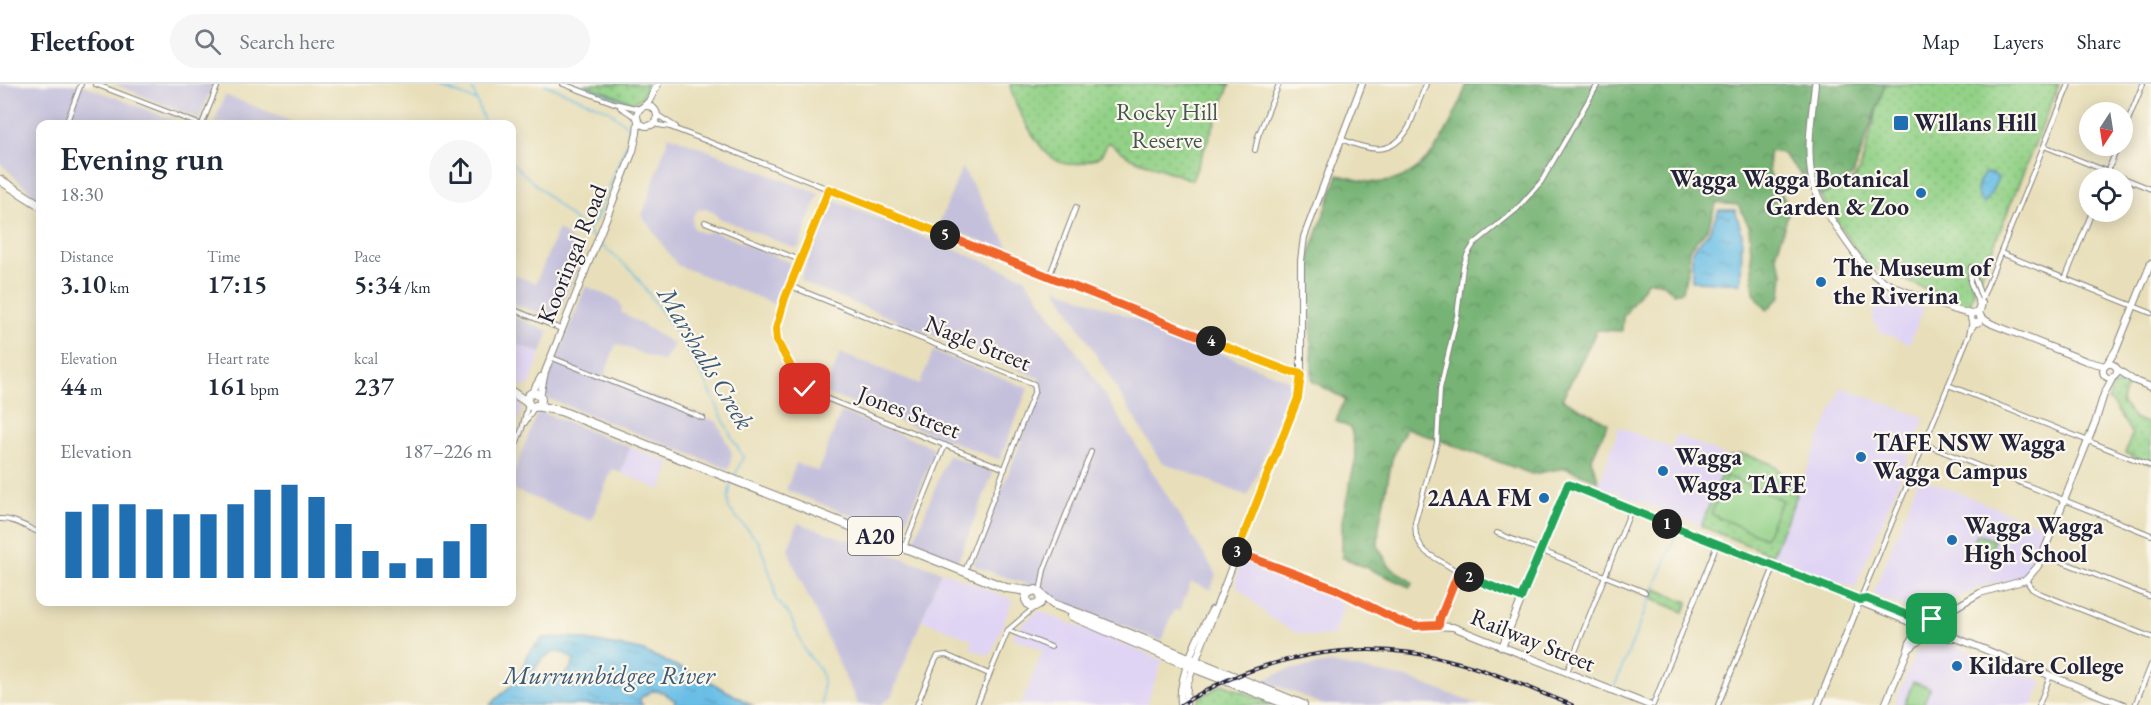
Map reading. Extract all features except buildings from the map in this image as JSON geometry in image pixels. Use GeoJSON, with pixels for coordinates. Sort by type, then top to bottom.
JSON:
{"type":"FeatureCollection","features":[{"type":"Feature","properties":{"kind":"highway"},"geometry":{"type":"LineString","coordinates":[[0,180],[36,202]]}},
{"type":"Feature","properties":{"kind":"highway","name":"A20"},"geometry":{"type":"LineString","coordinates":[[516,393],[964,572],[1006,588],[1036,593],[1053,604],[1291,705]]}},
{"type":"Feature","properties":{"kind":"highway","name":"A20"},"geometry":{"type":"LineString","coordinates":[[1006,588],[1031,604],[1048,607],[1303,705]]}},
{"type":"Feature","properties":{"kind":"highway"},"geometry":{"type":"LineString","coordinates":[[1031,604],[1036,593]]}},
{"type":"Feature","properties":{"kind":"highway"},"geometry":{"type":"LineString","coordinates":[[1031,604],[1041,603],[1036,593]]}},
{"type":"Feature","properties":{"kind":"street"},"geometry":{"type":"LineString","coordinates":[[68,120],[81,84]]}},
{"type":"Feature","properties":{"kind":"street"},"geometry":{"type":"LineString","coordinates":[[95,84],[190,120]]}},
{"type":"Feature","properties":{"kind":"street"},"geometry":{"type":"LineString","coordinates":[[563,84],[614,103],[642,108],[651,107],[674,126],[712,143]]}},
{"type":"Feature","properties":{"kind":"street"},"geometry":{"type":"LineString","coordinates":[[637,120],[642,108],[650,100],[659,84]]}},
{"type":"Feature","properties":{"kind":"street"},"geometry":{"type":"LineString","coordinates":[[651,125],[657,118],[655,112],[659,84]]}},
{"type":"Feature","properties":{"kind":"street"},"geometry":{"type":"LineString","coordinates":[[1255,150],[1258,136],[1279,84]]}},
{"type":"Feature","properties":{"kind":"street"},"geometry":{"type":"LineString","coordinates":[[1181,705],[1181,689],[1298,398],[1301,374],[1302,249],[1308,226],[1362,84]]}},
{"type":"Feature","properties":{"kind":"street"},"geometry":{"type":"LineString","coordinates":[[1341,139],[1368,149],[1381,149],[1394,144],[1405,134],[1426,84]]}},
{"type":"Feature","properties":{"kind":"street"},"geometry":{"type":"LineString","coordinates":[[1521,598],[1458,573],[1427,553],[1416,536],[1415,522],[1436,448],[1440,389],[1457,316],[1463,267],[1467,255],[1474,244],[1517,209],[1541,182],[1598,84]]}},
{"type":"Feature","properties":{"kind":"street"},"geometry":{"type":"LineString","coordinates":[[1815,84],[1809,146],[1812,181],[1818,199],[1874,275],[1889,284],[2086,361],[2112,364],[2133,380]]}},
{"type":"Feature","properties":{"kind":"street"},"geometry":{"type":"LineString","coordinates":[[1818,705],[2069,84]]}},
{"type":"Feature","properties":{"kind":"street"},"geometry":{"type":"LineString","coordinates":[[2133,108],[2143,84]]}},
{"type":"Feature","properties":{"kind":"street"},"geometry":{"type":"LineString","coordinates":[[202,120],[217,87]]}},
{"type":"Feature","properties":{"kind":"street"},"geometry":{"type":"LineString","coordinates":[[614,103],[643,126],[670,127],[1288,371],[1301,374]]}},
{"type":"Feature","properties":{"kind":"street","name":"Kooringal Road"},"geometry":{"type":"LineString","coordinates":[[633,150],[637,120]]}},
{"type":"Feature","properties":{"kind":"street","name":"Kooringal Road"},"geometry":{"type":"LineString","coordinates":[[516,445],[633,150],[643,133],[651,125]]}},
{"type":"Feature","properties":{"kind":"street"},"geometry":{"type":"LineString","coordinates":[[2044,146],[2098,168]]}},
{"type":"Feature","properties":{"kind":"street"},"geometry":{"type":"LineString","coordinates":[[2133,182],[2151,189]]}},
{"type":"Feature","properties":{"kind":"street","name":"Jones Street"},"geometry":{"type":"LineString","coordinates":[[829,189],[790,286],[779,317],[776,336],[801,385],[810,392],[1005,469]]}},
{"type":"Feature","properties":{"kind":"street"},"geometry":{"type":"LineString","coordinates":[[1049,277],[1076,207]]}},
{"type":"Feature","properties":{"kind":"street"},"geometry":{"type":"LineString","coordinates":[[705,222],[800,260]]}},
{"type":"Feature","properties":{"kind":"street"},"geometry":{"type":"LineString","coordinates":[[2065,279],[2088,222]]}},
{"type":"Feature","properties":{"kind":"street"},"geometry":{"type":"LineString","coordinates":[[2001,253],[2151,313]]}},
{"type":"Feature","properties":{"kind":"street"},"geometry":{"type":"LineString","coordinates":[[2104,394],[2106,365],[2116,350],[2151,263]]}},
{"type":"Feature","properties":{"kind":"street"},"geometry":{"type":"LineString","coordinates":[[1979,305],[1970,282],[1971,267],[1982,299]]}},
{"type":"Feature","properties":{"kind":"street","name":"Nagle Street"},"geometry":{"type":"LineString","coordinates":[[790,286],[1034,384],[1035,390],[964,572]]}},
{"type":"Feature","properties":{"kind":"street"},"geometry":{"type":"LineString","coordinates":[[1976,318],[1979,305],[1988,288]]}},
{"type":"Feature","properties":{"kind":"street"},"geometry":{"type":"LineString","coordinates":[[516,311],[561,329]]}},
{"type":"Feature","properties":{"kind":"street"},"geometry":{"type":"LineString","coordinates":[[1885,705],[1909,643],[1928,626],[1947,616],[1949,611],[1980,593],[2026,580],[2038,567],[2089,441],[2104,394],[2113,377],[2116,368],[2116,350]]}},
{"type":"Feature","properties":{"kind":"street"},"geometry":{"type":"LineString","coordinates":[[550,357],[703,418]]}},
{"type":"Feature","properties":{"kind":"street"},"geometry":{"type":"LineString","coordinates":[[2086,361],[2105,374],[2133,380],[2151,387]]}},
{"type":"Feature","properties":{"kind":"street"},"geometry":{"type":"LineString","coordinates":[[1948,385],[2151,466]]}},
{"type":"Feature","properties":{"kind":"street","name":"Kooringal Road"},"geometry":{"type":"LineString","coordinates":[[522,429],[533,400]]}},
{"type":"Feature","properties":{"kind":"street"},"geometry":{"type":"LineString","coordinates":[[1924,444],[2151,535]]}},
{"type":"Feature","properties":{"kind":"street"},"geometry":{"type":"LineString","coordinates":[[904,548],[945,446]]}},
{"type":"Feature","properties":{"kind":"street"},"geometry":{"type":"LineString","coordinates":[[1036,593],[1091,452]]}},
{"type":"Feature","properties":{"kind":"street"},"geometry":{"type":"LineString","coordinates":[[1502,647],[1568,484],[1860,600],[1865,604],[1928,626],[1949,638],[1956,638],[2109,702],[2124,705]]}},
{"type":"Feature","properties":{"kind":"street"},"geometry":{"type":"LineString","coordinates":[[1567,672],[1631,510]]}},
{"type":"Feature","properties":{"kind":"street"},"geometry":{"type":"LineString","coordinates":[[0,519],[10,519],[36,532]]}},
{"type":"Feature","properties":{"kind":"street"},"geometry":{"type":"LineString","coordinates":[[1497,533],[1645,592]]}},
{"type":"Feature","properties":{"kind":"street"},"geometry":{"type":"LineString","coordinates":[[1651,705],[1717,544]]}},
{"type":"Feature","properties":{"kind":"street","name":"Railway Street"},"geometry":{"type":"LineString","coordinates":[[1236,553],[1336,589],[1399,621],[1415,626],[1453,627],[1651,705]]}},
{"type":"Feature","properties":{"kind":"street"},"geometry":{"type":"LineString","coordinates":[[2043,554],[2151,597]]}},
{"type":"Feature","properties":{"kind":"street"},"geometry":{"type":"LineString","coordinates":[[1718,705],[1774,567]]}},
{"type":"Feature","properties":{"kind":"street"},"geometry":{"type":"LineString","coordinates":[[1036,593],[1044,570]]}},
{"type":"Feature","properties":{"kind":"street"},"geometry":{"type":"LineString","coordinates":[[1439,625],[1458,573]]}},
{"type":"Feature","properties":{"kind":"street"},"geometry":{"type":"LineString","coordinates":[[2026,580],[2032,589],[2039,593],[2151,638]]}},
{"type":"Feature","properties":{"kind":"street"},"geometry":{"type":"LineString","coordinates":[[977,705],[1008,630],[1031,604]]}},
{"type":"Feature","properties":{"kind":"street"},"geometry":{"type":"LineString","coordinates":[[1021,617],[1031,604]]}},
{"type":"Feature","properties":{"kind":"street"},"geometry":{"type":"LineString","coordinates":[[1008,630],[1052,647]]}},
{"type":"Feature","properties":{"kind":"street"},"geometry":{"type":"LineString","coordinates":[[917,705],[938,656],[946,655],[989,674]]}},
{"type":"Feature","properties":{"kind":"street"},"geometry":{"type":"LineString","coordinates":[[1186,705],[1186,692],[1192,663]]}},
{"type":"Feature","properties":{"kind":"street"},"geometry":{"type":"LineString","coordinates":[[2135,705],[2151,665]]}},
{"type":"Feature","properties":{"kind":"street"},"geometry":{"type":"LineString","coordinates":[[2039,705],[2050,676]]}},
{"type":"Feature","properties":{"kind":"shaded area"},"geometry":{"type":"Polygon","coordinates":[[[0,84],[80,84],[174,120],[36,120],[36,196],[0,163],[0,84]]]}},
{"type":"Feature","properties":{"kind":"shaded area"},"geometry":{"type":"Polygon","coordinates":[[[114,84],[213,84],[199,119],[114,84]]]}},
{"type":"Feature","properties":{"kind":"shaded area"},"geometry":{"type":"Polygon","coordinates":[[[225,95],[290,120],[216,120],[225,95]]]}},
{"type":"Feature","properties":{"kind":"shaded area"},"geometry":{"type":"Polygon","coordinates":[[[669,135],[819,194],[799,247],[795,248],[719,218],[707,209],[698,210],[693,216],[694,229],[702,233],[715,232],[789,262],[791,266],[777,305],[677,265],[642,216],[669,135]]]}},
{"type":"Feature","properties":{"kind":"shaded area"},"geometry":{"type":"Polygon","coordinates":[[[962,167],[1013,254],[939,224],[962,167]]]}},
{"type":"Feature","properties":{"kind":"shaded area"},"geometry":{"type":"Polygon","coordinates":[[[835,201],[1025,278],[1088,368],[1216,574],[1211,590],[1191,582],[1180,611],[1174,610],[1162,641],[1044,594],[1043,591],[1031,586],[974,566],[1042,387],[1039,378],[802,282],[801,278],[831,202],[835,201]]]}},
{"type":"Feature","properties":{"kind":"shaded area"},"geometry":{"type":"Polygon","coordinates":[[[558,229],[584,251],[556,319],[516,305],[516,276],[536,283],[558,229]]]}},
{"type":"Feature","properties":{"kind":"shaded area"},"geometry":{"type":"Polygon","coordinates":[[[586,286],[619,301],[622,307],[621,312],[674,344],[664,362],[616,344],[604,377],[717,422],[732,453],[729,469],[542,396],[586,286]]]}},
{"type":"Feature","properties":{"kind":"shaded area"},"geometry":{"type":"Polygon","coordinates":[[[1055,287],[1293,382],[1248,496],[1161,462],[1055,287]]]}},
{"type":"Feature","properties":{"kind":"shaded area"},"geometry":{"type":"Polygon","coordinates":[[[1890,296],[1924,307],[1911,341],[1907,343],[1881,332],[1874,322],[1873,314],[1877,299],[1890,296]]]}},
{"type":"Feature","properties":{"kind":"shaded area"},"geometry":{"type":"Polygon","coordinates":[[[516,318],[549,331],[541,353],[516,344],[516,318]]]}},
{"type":"Feature","properties":{"kind":"shaded area"},"geometry":{"type":"Polygon","coordinates":[[[516,343],[541,353],[530,384],[526,387],[516,383],[516,343]]]}},
{"type":"Feature","properties":{"kind":"shaded area"},"geometry":{"type":"Polygon","coordinates":[[[933,351],[1028,388],[1000,460],[825,393],[840,353],[920,384],[933,351]]]}},
{"type":"Feature","properties":{"kind":"shaded area","name":"TAFE NSW Wagga Wagga Campus"},"geometry":{"type":"Polygon","coordinates":[[[1841,387],[1925,418],[1855,588],[1772,555],[1841,387]]]}},
{"type":"Feature","properties":{"kind":"shaded area"},"geometry":{"type":"Polygon","coordinates":[[[516,401],[521,403],[522,409],[516,426],[516,401]]]}},
{"type":"Feature","properties":{"kind":"shaded area"},"geometry":{"type":"Polygon","coordinates":[[[541,412],[630,447],[621,473],[612,469],[591,521],[516,491],[516,467],[536,416],[541,412]]]}},
{"type":"Feature","properties":{"kind":"shaded area"},"geometry":{"type":"Polygon","coordinates":[[[841,412],[935,448],[901,535],[786,490],[796,463],[818,471],[841,412]]]}},
{"type":"Feature","properties":{"kind":"shaded area","name":"Wagga Wagga TAFE"},"geometry":{"type":"Polygon","coordinates":[[[1619,427],[1671,448],[1677,435],[1728,457],[1701,526],[1599,485],[1619,427]]]}},
{"type":"Feature","properties":{"kind":"shaded area"},"geometry":{"type":"Polygon","coordinates":[[[630,447],[671,463],[661,490],[621,473],[630,447]]]}},
{"type":"Feature","properties":{"kind":"shaded area"},"geometry":{"type":"Polygon","coordinates":[[[948,455],[993,473],[958,561],[913,543],[948,455]]]}},
{"type":"Feature","properties":{"kind":"shaded area","name":"Wagga Wagga High School"},"geometry":{"type":"Polygon","coordinates":[[[1919,477],[2047,528],[2035,559],[2028,569],[2009,581],[1973,590],[1930,612],[1911,610],[1873,594],[1919,477]]]}},
{"type":"Feature","properties":{"kind":"shaded area"},"geometry":{"type":"Polygon","coordinates":[[[798,523],[941,571],[891,697],[880,705],[858,705],[793,563],[788,549],[798,523]]]}},
{"type":"Feature","properties":{"kind":"shaded area"},"geometry":{"type":"Polygon","coordinates":[[[1246,562],[1301,583],[1330,591],[1344,606],[1333,636],[1311,636],[1295,632],[1270,618],[1237,586],[1236,577],[1241,564],[1246,562]]]}},
{"type":"Feature","properties":{"kind":"shaded area"},"geometry":{"type":"Polygon","coordinates":[[[941,571],[1013,600],[990,656],[970,648],[973,640],[922,620],[941,571]]]}},
{"type":"Feature","properties":{"kind":"shaded area"},"geometry":{"type":"Polygon","coordinates":[[[1039,611],[1163,660],[1146,705],[1021,705],[1043,650],[1011,637],[1021,625],[1039,611]]]}},
{"type":"Feature","properties":{"kind":"shaded area","name":"Kildare College"},"geometry":{"type":"Polygon","coordinates":[[[1940,640],[2041,680],[2042,684],[2033,705],[1894,705],[1916,651],[1940,640]]]}},
{"type":"Feature","properties":{"kind":"shaded area"},"geometry":{"type":"Polygon","coordinates":[[[1330,663],[1407,678],[1480,705],[1324,705],[1263,680],[1287,670],[1330,663]]]}},
{"type":"Feature","properties":{"kind":"green space"},"geometry":{"type":"Polygon","coordinates":[[[584,84],[647,84],[641,98],[633,103],[584,84]]]}},
{"type":"Feature","properties":{"kind":"green space","name":"Rocky Hill Reserve"},"geometry":{"type":"Polygon","coordinates":[[[1010,84],[1230,84],[1192,180],[1131,158],[1108,142],[1102,154],[1094,159],[1065,164],[1054,159],[1033,136],[1016,103],[1010,84]]]}},
{"type":"Feature","properties":{"kind":"green space"},"geometry":{"type":"Polygon","coordinates":[[[1467,84],[1885,84],[1853,175],[1820,196],[1782,153],[1770,151],[1770,174],[1790,207],[1776,256],[1783,273],[1781,296],[1767,310],[1754,294],[1749,226],[1738,205],[1716,203],[1708,228],[1689,249],[1683,291],[1673,293],[1662,283],[1647,282],[1623,317],[1622,331],[1597,330],[1562,399],[1608,423],[1591,460],[1599,481],[1565,468],[1532,474],[1406,428],[1392,459],[1379,526],[1378,547],[1389,566],[1413,583],[1410,587],[1342,557],[1342,520],[1356,457],[1351,428],[1336,421],[1345,399],[1312,381],[1310,253],[1338,175],[1370,182],[1390,181],[1407,175],[1421,165],[1434,151],[1453,118],[1467,84]]]}},
{"type":"Feature","properties":{"kind":"green space","name":"Wagga Wagga Botanical Garden & Zoo"},"geometry":{"type":"Polygon","coordinates":[[[1884,84],[2059,84],[1976,290],[1971,284],[1974,293],[1969,306],[1866,265],[1820,196],[1852,181],[1860,170],[1884,84]]]}},
{"type":"Feature","properties":{"kind":"green space"},"geometry":{"type":"Polygon","coordinates":[[[2119,384],[2127,387],[2121,402],[2134,418],[2151,425],[2151,464],[2125,453],[2132,434],[2111,401],[2108,401],[2112,387],[2119,384]]]}},
{"type":"Feature","properties":{"kind":"green space"},"geometry":{"type":"Polygon","coordinates":[[[1741,454],[1762,460],[1775,467],[1797,495],[1772,555],[1701,526],[1728,457],[1741,454]]]}},
{"type":"Feature","properties":{"kind":"green space"},"geometry":{"type":"Polygon","coordinates":[[[1727,476],[1782,500],[1765,538],[1711,514],[1727,476]]]}},
{"type":"Feature","properties":{"kind":"green space"},"geometry":{"type":"Polygon","coordinates":[[[1977,534],[1994,540],[1989,556],[1971,550],[1977,534]]]}},
{"type":"Feature","properties":{"kind":"green space"},"geometry":{"type":"Polygon","coordinates":[[[1656,589],[1688,602],[1684,612],[1652,599],[1656,589]]]}},
{"type":"Feature","properties":{"kind":"green space"},"geometry":{"type":"Polygon","coordinates":[[[1913,682],[1930,688],[1923,705],[1904,705],[1913,682]]]}},
{"type":"Feature","properties":{"kind":"green space"},"geometry":{"type":"Polygon","coordinates":[[[1223,684],[1275,705],[1197,705],[1199,698],[1223,684]]]}},
{"type":"Feature","properties":{"kind":"water"},"geometry":{"type":"Polygon","coordinates":[[[1985,173],[1993,174],[1998,178],[1984,204],[1978,196],[1977,188],[1985,173]]]}},
{"type":"Feature","properties":{"kind":"water"},"geometry":{"type":"Polygon","coordinates":[[[1719,210],[1735,210],[1742,233],[1741,283],[1692,281],[1692,250],[1709,232],[1719,210]]]}},
{"type":"Feature","properties":{"kind":"water","name":"Murrumbidgee River"},"geometry":{"type":"Polygon","coordinates":[[[569,637],[641,650],[707,680],[752,705],[674,705],[675,701],[663,692],[652,691],[641,697],[640,702],[643,705],[490,705],[519,678],[527,655],[543,638],[569,637]],[[551,653],[543,658],[535,670],[533,680],[545,682],[564,675],[574,660],[564,653],[551,653]]]}},
{"type":"Feature","properties":{"kind":"waterway"},"geometry":{"type":"LineString","coordinates":[[433,84],[477,101]]}},
{"type":"Feature","properties":{"kind":"waterway","name":"Marshalls Creek"},"geometry":{"type":"LineString","coordinates":[[471,84],[484,120]]}},
{"type":"Feature","properties":{"kind":"waterway"},"geometry":{"type":"LineString","coordinates":[[544,84],[608,110],[629,127],[628,140],[595,221],[586,231]]}},
{"type":"Feature","properties":{"kind":"waterway"},"geometry":{"type":"LineString","coordinates":[[577,84],[625,102]]}},
{"type":"Feature","properties":{"kind":"waterway"},"geometry":{"type":"LineString","coordinates":[[647,90],[650,84]]}},
{"type":"Feature","properties":{"kind":"waterway","name":"Marshalls Creek"},"geometry":{"type":"LineString","coordinates":[[516,167],[595,239]]}},
{"type":"Feature","properties":{"kind":"waterway","name":"Marshalls Creek"},"geometry":{"type":"LineString","coordinates":[[598,242],[633,272],[670,323],[705,380],[743,457],[735,476]]}},
{"type":"Feature","properties":{"kind":"waterway","name":"Marshalls Creek"},"geometry":{"type":"LineString","coordinates":[[731,483],[729,509],[759,542],[774,585],[775,598],[790,616],[805,651],[821,671],[822,705]]}},
{"type":"Feature","properties":{"kind":"waterway"},"geometry":{"type":"LineString","coordinates":[[1615,685],[1676,535]]}},
{"type":"Feature","properties":{"kind":"railway"},"geometry":{"type":"LineString","coordinates":[[1181,705],[1211,688],[1276,663],[1310,655],[1379,650],[1414,653],[1464,664],[1572,705]]}},
{"type":"Feature","properties":{"kind":"place","name":"Willans Hill"},"geometry":{"type":"Point","coordinates":[1901,123]}},
{"type":"Feature","properties":{"kind":"place","name":"Wagga Wagga Botanical Garden & Zoo"},"geometry":{"type":"Point","coordinates":[1921,193]}},
{"type":"Feature","properties":{"kind":"place","name":"The Museum of the Riverina"},"geometry":{"type":"Point","coordinates":[1821,282]}},
{"type":"Feature","properties":{"kind":"place","name":"TAFE NSW Wagga Wagga Campus"},"geometry":{"type":"Point","coordinates":[1861,457]}},
{"type":"Feature","properties":{"kind":"place","name":"Wagga Wagga TAFE"},"geometry":{"type":"Point","coordinates":[1663,471]}},
{"type":"Feature","properties":{"kind":"place","name":"2AAA FM"},"geometry":{"type":"Point","coordinates":[1544,498]}},
{"type":"Feature","properties":{"kind":"place","name":"Wagga Wagga High School"},"geometry":{"type":"Point","coordinates":[1952,540]}},
{"type":"Feature","properties":{"kind":"place","name":"Kildare College"},"geometry":{"type":"Point","coordinates":[1957,666]}},
{"type":"Feature","properties":{"kind":"route"},"geometry":{"type":"LineString","coordinates":[[805,389],[777,341],[776,329],[785,298],[829,189],[1288,371],[1301,374],[1298,398],[1236,553],[1336,589],[1399,621],[1415,626],[1439,625],[1458,573],[1521,598],[1568,484],[1834,591],[1860,600],[1867,599],[1927,623],[1932,619]]}}]}
